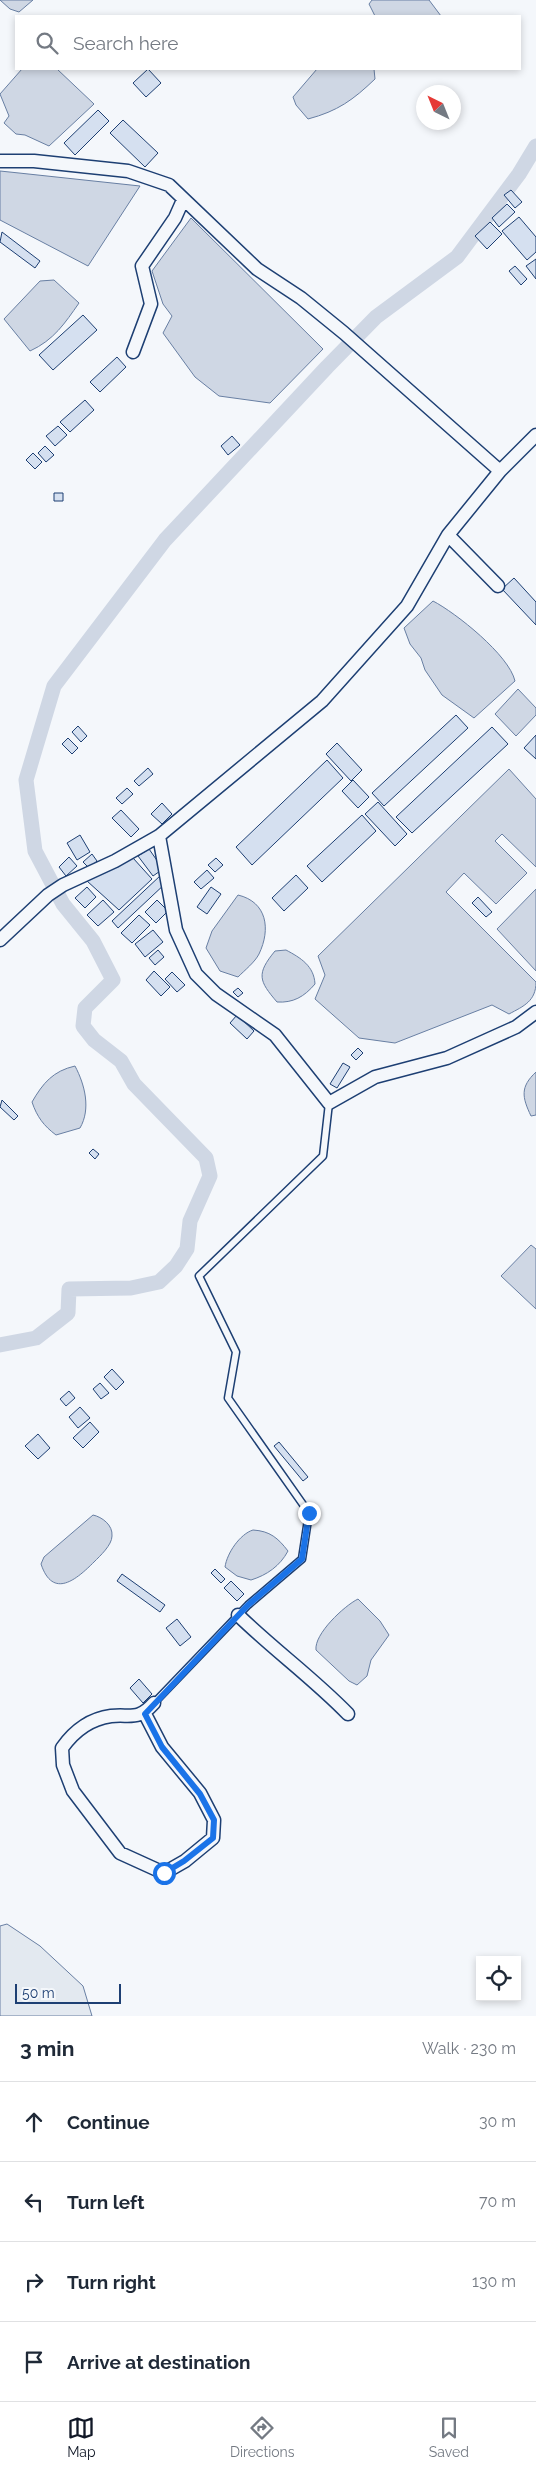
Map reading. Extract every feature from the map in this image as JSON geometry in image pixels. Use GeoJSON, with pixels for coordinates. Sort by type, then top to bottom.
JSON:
{"type":"FeatureCollection","features":[{"type":"Feature","properties":{"kind":"street"},"geometry":{"type":"LineString","coordinates":[[0,160],[34,161],[128,171],[168,185],[257,269],[302,298],[500,471]]}},
{"type":"Feature","properties":{"kind":"street"},"geometry":{"type":"LineString","coordinates":[[133,352],[151,304],[142,266],[174,218],[183,200]]}},
{"type":"Feature","properties":{"kind":"street"},"geometry":{"type":"LineString","coordinates":[[0,940],[48,895],[63,885],[115,861],[159,836],[322,701],[406,606],[448,535],[500,471],[536,435]]}},
{"type":"Feature","properties":{"kind":"street"},"geometry":{"type":"LineString","coordinates":[[448,535],[498,586]]}},
{"type":"Feature","properties":{"kind":"street"},"geometry":{"type":"LineString","coordinates":[[159,836],[176,930],[196,974],[216,994],[274,1035],[329,1103],[375,1077],[447,1058],[516,1027],[536,1012]]}},
{"type":"Feature","properties":{"kind":"street"},"geometry":{"type":"LineString","coordinates":[[238,1615],[279,1653],[299,1666],[348,1714]]}},
{"type":"Feature","properties":{"kind":"street"},"geometry":{"type":"LineString","coordinates":[[145,1714],[162,1747],[200,1794],[214,1820],[213,1838],[184,1861],[164,1873],[120,1853],[72,1791],[63,1765],[62,1748],[74,1731],[91,1722],[110,1716],[129,1717],[145,1714],[154,1703]]}},
{"type":"Feature","properties":{"kind":"lane"},"geometry":{"type":"LineString","coordinates":[[154,1703],[238,1615],[302,1559],[309,1513],[228,1398],[236,1352],[198,1276],[324,1156],[329,1103]]}},
{"type":"Feature","properties":{"kind":"shaded area"},"geometry":{"type":"Polygon","coordinates":[[[0,0],[33,0],[19,12],[10,9],[0,0]]]}},
{"type":"Feature","properties":{"kind":"shaded area"},"geometry":{"type":"Polygon","coordinates":[[[372,0],[429,0],[440,15],[374,15],[369,4],[372,0]]]}},
{"type":"Feature","properties":{"kind":"shaded area"},"geometry":{"type":"Polygon","coordinates":[[[21,70],[58,70],[94,104],[49,146],[25,135],[16,134],[4,123],[9,116],[0,94],[21,70]]]}},
{"type":"Feature","properties":{"kind":"shaded area"},"geometry":{"type":"Polygon","coordinates":[[[316,70],[374,70],[375,79],[359,93],[337,108],[308,119],[296,105],[293,97],[316,70]]]}},
{"type":"Feature","properties":{"kind":"shaded area"},"geometry":{"type":"Polygon","coordinates":[[[0,171],[140,186],[88,266],[0,220],[0,171]]]}},
{"type":"Feature","properties":{"kind":"shaded area"},"geometry":{"type":"Polygon","coordinates":[[[191,218],[323,349],[270,403],[219,396],[195,377],[163,333],[172,316],[163,304],[152,271],[191,218]]]}},
{"type":"Feature","properties":{"kind":"shaded area"},"geometry":{"type":"Polygon","coordinates":[[[54,280],[79,303],[64,324],[46,342],[30,351],[4,319],[40,281],[54,280]]]}},
{"type":"Feature","properties":{"kind":"shaded area"},"geometry":{"type":"Polygon","coordinates":[[[433,601],[455,615],[492,647],[503,659],[515,681],[474,718],[442,695],[425,670],[421,658],[410,644],[404,628],[433,601]]]}},
{"type":"Feature","properties":{"kind":"shaded area"},"geometry":{"type":"Polygon","coordinates":[[[518,689],[536,708],[536,715],[516,736],[495,714],[518,689]]]}},
{"type":"Feature","properties":{"kind":"shaded area"},"geometry":{"type":"Polygon","coordinates":[[[509,769],[536,799],[536,867],[502,834],[495,841],[527,873],[496,904],[464,873],[446,892],[536,982],[534,994],[528,1002],[509,1014],[492,1005],[395,1043],[359,1038],[315,999],[325,975],[318,956],[509,769]]]}},
{"type":"Feature","properties":{"kind":"shaded area"},"geometry":{"type":"Polygon","coordinates":[[[536,889],[536,971],[497,929],[536,889]]]}},
{"type":"Feature","properties":{"kind":"shaded area"},"geometry":{"type":"Polygon","coordinates":[[[238,895],[248,899],[261,910],[264,918],[265,935],[259,954],[238,977],[220,971],[206,948],[212,931],[238,895]]]}},
{"type":"Feature","properties":{"kind":"shaded area"},"geometry":{"type":"Polygon","coordinates":[[[286,950],[306,963],[312,972],[315,984],[298,998],[277,1002],[263,983],[262,977],[265,966],[275,951],[286,950]]]}},
{"type":"Feature","properties":{"kind":"shaded area"},"geometry":{"type":"Polygon","coordinates":[[[75,1066],[84,1089],[86,1105],[83,1121],[80,1128],[56,1135],[41,1121],[32,1102],[49,1079],[67,1068],[75,1066]]]}},
{"type":"Feature","properties":{"kind":"shaded area"},"geometry":{"type":"Polygon","coordinates":[[[536,1072],[536,1115],[531,1116],[524,1093],[527,1083],[536,1072]]]}},
{"type":"Feature","properties":{"kind":"shaded area"},"geometry":{"type":"Polygon","coordinates":[[[531,1245],[536,1249],[536,1309],[501,1276],[531,1245]]]}},
{"type":"Feature","properties":{"kind":"shaded area"},"geometry":{"type":"Polygon","coordinates":[[[93,1515],[103,1520],[111,1528],[111,1539],[108,1547],[73,1580],[59,1584],[52,1581],[46,1575],[41,1564],[44,1557],[93,1515]]]}},
{"type":"Feature","properties":{"kind":"shaded area"},"geometry":{"type":"Polygon","coordinates":[[[253,1530],[273,1536],[288,1551],[272,1569],[251,1580],[237,1576],[225,1567],[228,1556],[235,1545],[243,1536],[253,1530]]]}},
{"type":"Feature","properties":{"kind":"shaded area"},"geometry":{"type":"Polygon","coordinates":[[[358,1599],[380,1621],[389,1635],[371,1660],[367,1676],[357,1685],[349,1681],[316,1650],[320,1636],[331,1621],[358,1599]]]}},
{"type":"Feature","properties":{"kind":"shaded area"},"geometry":{"type":"Polygon","coordinates":[[[7,1924],[40,1946],[83,1986],[92,2016],[0,2016],[0,1926],[7,1924]]]}},
{"type":"Feature","properties":{"kind":"building"},"geometry":{"type":"Polygon","coordinates":[[[149,70],[161,83],[146,97],[133,83],[149,70]]]}},
{"type":"Feature","properties":{"kind":"building"},"geometry":{"type":"Polygon","coordinates":[[[98,110],[109,121],[75,155],[64,143],[98,110]]]}},
{"type":"Feature","properties":{"kind":"building"},"geometry":{"type":"Polygon","coordinates":[[[123,120],[158,153],[145,167],[110,133],[123,120]]]}},
{"type":"Feature","properties":{"kind":"building"},"geometry":{"type":"Polygon","coordinates":[[[511,190],[522,202],[515,208],[504,195],[511,190]]]}},
{"type":"Feature","properties":{"kind":"building"},"geometry":{"type":"Polygon","coordinates":[[[507,204],[515,212],[499,227],[492,218],[507,204]]]}},
{"type":"Feature","properties":{"kind":"building"},"geometry":{"type":"Polygon","coordinates":[[[519,217],[536,237],[536,252],[527,260],[502,231],[519,217]]]}},
{"type":"Feature","properties":{"kind":"building"},"geometry":{"type":"Polygon","coordinates":[[[490,222],[502,234],[487,249],[475,236],[490,222]]]}},
{"type":"Feature","properties":{"kind":"building"},"geometry":{"type":"Polygon","coordinates":[[[2,232],[40,261],[35,268],[0,242],[2,232]]]}},
{"type":"Feature","properties":{"kind":"building"},"geometry":{"type":"Polygon","coordinates":[[[536,259],[536,279],[526,266],[536,259]]]}},
{"type":"Feature","properties":{"kind":"building"},"geometry":{"type":"Polygon","coordinates":[[[515,266],[527,279],[521,285],[509,271],[515,266]]]}},
{"type":"Feature","properties":{"kind":"building"},"geometry":{"type":"Polygon","coordinates":[[[83,315],[97,330],[53,370],[39,355],[83,315]]]}},
{"type":"Feature","properties":{"kind":"building"},"geometry":{"type":"Polygon","coordinates":[[[117,357],[126,367],[100,392],[90,382],[117,357]]]}},
{"type":"Feature","properties":{"kind":"building"},"geometry":{"type":"Polygon","coordinates":[[[85,400],[94,410],[70,432],[60,422],[85,400]]]}},
{"type":"Feature","properties":{"kind":"building"},"geometry":{"type":"Polygon","coordinates":[[[58,426],[67,435],[55,446],[46,436],[58,426]]]}},
{"type":"Feature","properties":{"kind":"building"},"geometry":{"type":"Polygon","coordinates":[[[232,436],[240,445],[228,455],[221,446],[232,436]]]}},
{"type":"Feature","properties":{"kind":"building"},"geometry":{"type":"Polygon","coordinates":[[[45,446],[54,455],[46,462],[38,453],[45,446]]]}},
{"type":"Feature","properties":{"kind":"building"},"geometry":{"type":"Polygon","coordinates":[[[33,453],[42,462],[35,469],[26,460],[33,453]]]}},
{"type":"Feature","properties":{"kind":"building"},"geometry":{"type":"Polygon","coordinates":[[[54,493],[63,493],[63,501],[54,501],[54,493]]]}},
{"type":"Feature","properties":{"kind":"building"},"geometry":{"type":"Polygon","coordinates":[[[514,578],[536,602],[536,625],[502,589],[514,578]]]}},
{"type":"Feature","properties":{"kind":"building"},"geometry":{"type":"Polygon","coordinates":[[[456,715],[468,728],[384,806],[372,793],[456,715]]]}},
{"type":"Feature","properties":{"kind":"building"},"geometry":{"type":"Polygon","coordinates":[[[78,726],[87,736],[81,742],[72,732],[78,726]]]}},
{"type":"Feature","properties":{"kind":"building"},"geometry":{"type":"Polygon","coordinates":[[[492,727],[508,744],[412,833],[396,817],[492,727]]]}},
{"type":"Feature","properties":{"kind":"building"},"geometry":{"type":"Polygon","coordinates":[[[536,735],[536,759],[524,748],[536,735]]]}},
{"type":"Feature","properties":{"kind":"building"},"geometry":{"type":"Polygon","coordinates":[[[68,738],[78,748],[72,754],[62,744],[68,738]]]}},
{"type":"Feature","properties":{"kind":"building"},"geometry":{"type":"Polygon","coordinates":[[[337,743],[362,770],[351,781],[326,754],[337,743]]]}},
{"type":"Feature","properties":{"kind":"building"},"geometry":{"type":"Polygon","coordinates":[[[327,760],[343,778],[252,865],[236,847],[327,760]]]}},
{"type":"Feature","properties":{"kind":"building"},"geometry":{"type":"Polygon","coordinates":[[[148,768],[153,774],[139,786],[134,781],[148,768]]]}},
{"type":"Feature","properties":{"kind":"building"},"geometry":{"type":"Polygon","coordinates":[[[353,780],[369,797],[358,808],[342,791],[353,780]]]}},
{"type":"Feature","properties":{"kind":"building"},"geometry":{"type":"Polygon","coordinates":[[[127,788],[133,794],[122,804],[116,798],[127,788]]]}},
{"type":"Feature","properties":{"kind":"building"},"geometry":{"type":"Polygon","coordinates":[[[378,802],[407,834],[395,846],[365,814],[378,802]]]}},
{"type":"Feature","properties":{"kind":"building"},"geometry":{"type":"Polygon","coordinates":[[[162,803],[172,814],[162,824],[151,814],[162,803]]]}},
{"type":"Feature","properties":{"kind":"building"},"geometry":{"type":"Polygon","coordinates":[[[121,810],[139,829],[131,837],[112,818],[121,810]]]}},
{"type":"Feature","properties":{"kind":"building"},"geometry":{"type":"Polygon","coordinates":[[[362,815],[376,831],[322,882],[307,866],[362,815]]]}},
{"type":"Feature","properties":{"kind":"building"},"geometry":{"type":"Polygon","coordinates":[[[80,835],[90,852],[77,860],[67,843],[80,835]]]}},
{"type":"Feature","properties":{"kind":"building"},"geometry":{"type":"Polygon","coordinates":[[[149,849],[163,869],[153,876],[138,856],[149,849]]]}},
{"type":"Feature","properties":{"kind":"building"},"geometry":{"type":"Polygon","coordinates":[[[92,854],[97,861],[89,868],[83,862],[92,854]]]}},
{"type":"Feature","properties":{"kind":"building"},"geometry":{"type":"Polygon","coordinates":[[[69,857],[77,866],[66,876],[59,867],[69,857]]]}},
{"type":"Feature","properties":{"kind":"building"},"geometry":{"type":"Polygon","coordinates":[[[133,858],[152,879],[119,910],[87,881],[133,858]]]}},
{"type":"Feature","properties":{"kind":"building"},"geometry":{"type":"Polygon","coordinates":[[[216,858],[223,865],[215,872],[208,865],[216,858]]]}},
{"type":"Feature","properties":{"kind":"building"},"geometry":{"type":"Polygon","coordinates":[[[207,870],[214,878],[201,889],[194,882],[207,870]]]}},
{"type":"Feature","properties":{"kind":"building"},"geometry":{"type":"Polygon","coordinates":[[[161,875],[167,882],[118,928],[112,921],[161,875]]]}},
{"type":"Feature","properties":{"kind":"building"},"geometry":{"type":"Polygon","coordinates":[[[296,875],[308,888],[284,911],[272,898],[296,875]]]}},
{"type":"Feature","properties":{"kind":"building"},"geometry":{"type":"Polygon","coordinates":[[[87,887],[96,897],[85,908],[75,898],[87,887]]]}},
{"type":"Feature","properties":{"kind":"building"},"geometry":{"type":"Polygon","coordinates":[[[211,887],[221,894],[207,914],[197,907],[211,887]]]}},
{"type":"Feature","properties":{"kind":"building"},"geometry":{"type":"Polygon","coordinates":[[[478,897],[492,912],[486,917],[472,903],[478,897]]]}},
{"type":"Feature","properties":{"kind":"building"},"geometry":{"type":"Polygon","coordinates":[[[103,900],[114,912],[98,926],[87,915],[103,900]]]}},
{"type":"Feature","properties":{"kind":"building"},"geometry":{"type":"Polygon","coordinates":[[[157,900],[168,911],[156,923],[145,912],[157,900]]]}},
{"type":"Feature","properties":{"kind":"building"},"geometry":{"type":"Polygon","coordinates":[[[139,915],[150,925],[132,943],[121,933],[139,915]]]}},
{"type":"Feature","properties":{"kind":"building"},"geometry":{"type":"Polygon","coordinates":[[[153,930],[163,942],[145,957],[135,944],[153,930]]]}},
{"type":"Feature","properties":{"kind":"building"},"geometry":{"type":"Polygon","coordinates":[[[158,950],[164,957],[155,965],[149,958],[158,950]]]}},
{"type":"Feature","properties":{"kind":"building"},"geometry":{"type":"Polygon","coordinates":[[[154,971],[170,987],[161,996],[146,980],[154,971]]]}},
{"type":"Feature","properties":{"kind":"building"},"geometry":{"type":"Polygon","coordinates":[[[172,972],[185,985],[177,992],[165,979],[172,972]]]}},
{"type":"Feature","properties":{"kind":"building"},"geometry":{"type":"Polygon","coordinates":[[[238,988],[243,993],[238,997],[233,992],[238,988]]]}},
{"type":"Feature","properties":{"kind":"building"},"geometry":{"type":"Polygon","coordinates":[[[237,1015],[254,1031],[247,1039],[230,1023],[237,1015]]]}},
{"type":"Feature","properties":{"kind":"building"},"geometry":{"type":"Polygon","coordinates":[[[358,1048],[363,1053],[356,1060],[351,1055],[358,1048]]]}},
{"type":"Feature","properties":{"kind":"building"},"geometry":{"type":"Polygon","coordinates":[[[343,1063],[350,1067],[337,1088],[330,1084],[343,1063]]]}},
{"type":"Feature","properties":{"kind":"building"},"geometry":{"type":"Polygon","coordinates":[[[2,1100],[18,1116],[14,1120],[0,1107],[2,1100]]]}},
{"type":"Feature","properties":{"kind":"building"},"geometry":{"type":"Polygon","coordinates":[[[93,1149],[99,1154],[95,1159],[89,1153],[93,1149]]]}},
{"type":"Feature","properties":{"kind":"building"},"geometry":{"type":"Polygon","coordinates":[[[112,1369],[124,1382],[116,1390],[104,1377],[112,1369]]]}},
{"type":"Feature","properties":{"kind":"building"},"geometry":{"type":"Polygon","coordinates":[[[100,1383],[109,1393],[101,1399],[93,1389],[100,1383]]]}},
{"type":"Feature","properties":{"kind":"building"},"geometry":{"type":"Polygon","coordinates":[[[69,1391],[75,1398],[66,1406],[60,1399],[69,1391]]]}},
{"type":"Feature","properties":{"kind":"building"},"geometry":{"type":"Polygon","coordinates":[[[80,1407],[90,1418],[78,1428],[69,1417],[80,1407]]]}},
{"type":"Feature","properties":{"kind":"building"},"geometry":{"type":"Polygon","coordinates":[[[90,1422],[99,1432],[83,1448],[73,1438],[90,1422]]]}},
{"type":"Feature","properties":{"kind":"building"},"geometry":{"type":"Polygon","coordinates":[[[38,1434],[50,1448],[38,1459],[25,1446],[38,1434]]]}},
{"type":"Feature","properties":{"kind":"building"},"geometry":{"type":"Polygon","coordinates":[[[279,1442],[308,1477],[303,1481],[274,1446],[279,1442]]]}},
{"type":"Feature","properties":{"kind":"building"},"geometry":{"type":"Polygon","coordinates":[[[215,1569],[225,1579],[221,1583],[211,1573],[215,1569]]]}},
{"type":"Feature","properties":{"kind":"building"},"geometry":{"type":"Polygon","coordinates":[[[122,1574],[165,1605],[160,1612],[117,1581],[122,1574]]]}},
{"type":"Feature","properties":{"kind":"building"},"geometry":{"type":"Polygon","coordinates":[[[231,1581],[244,1594],[237,1601],[224,1588],[231,1581]]]}},
{"type":"Feature","properties":{"kind":"building"},"geometry":{"type":"Polygon","coordinates":[[[177,1619],[191,1637],[180,1646],[166,1628],[177,1619]]]}},
{"type":"Feature","properties":{"kind":"building"},"geometry":{"type":"Polygon","coordinates":[[[139,1679],[152,1694],[143,1703],[130,1688],[139,1679]]]}},
{"type":"Feature","properties":{"kind":"waterway"},"geometry":{"type":"LineString","coordinates":[[0,1345],[36,1338],[68,1313],[69,1289],[131,1288],[159,1282],[176,1266],[187,1249],[190,1221],[210,1176],[206,1158],[134,1084],[121,1061],[94,1040],[83,1026],[85,1008],[113,980],[93,941],[63,904],[35,851],[26,780],[54,686],[165,540],[327,367],[376,317],[457,257],[519,174],[536,146]]}},
{"type":"Feature","properties":{"kind":"route"},"geometry":{"type":"LineString","coordinates":[[164,1873],[184,1861],[213,1838],[214,1820],[200,1794],[162,1747],[145,1714],[248,1605],[302,1559],[309,1513]]}}]}
